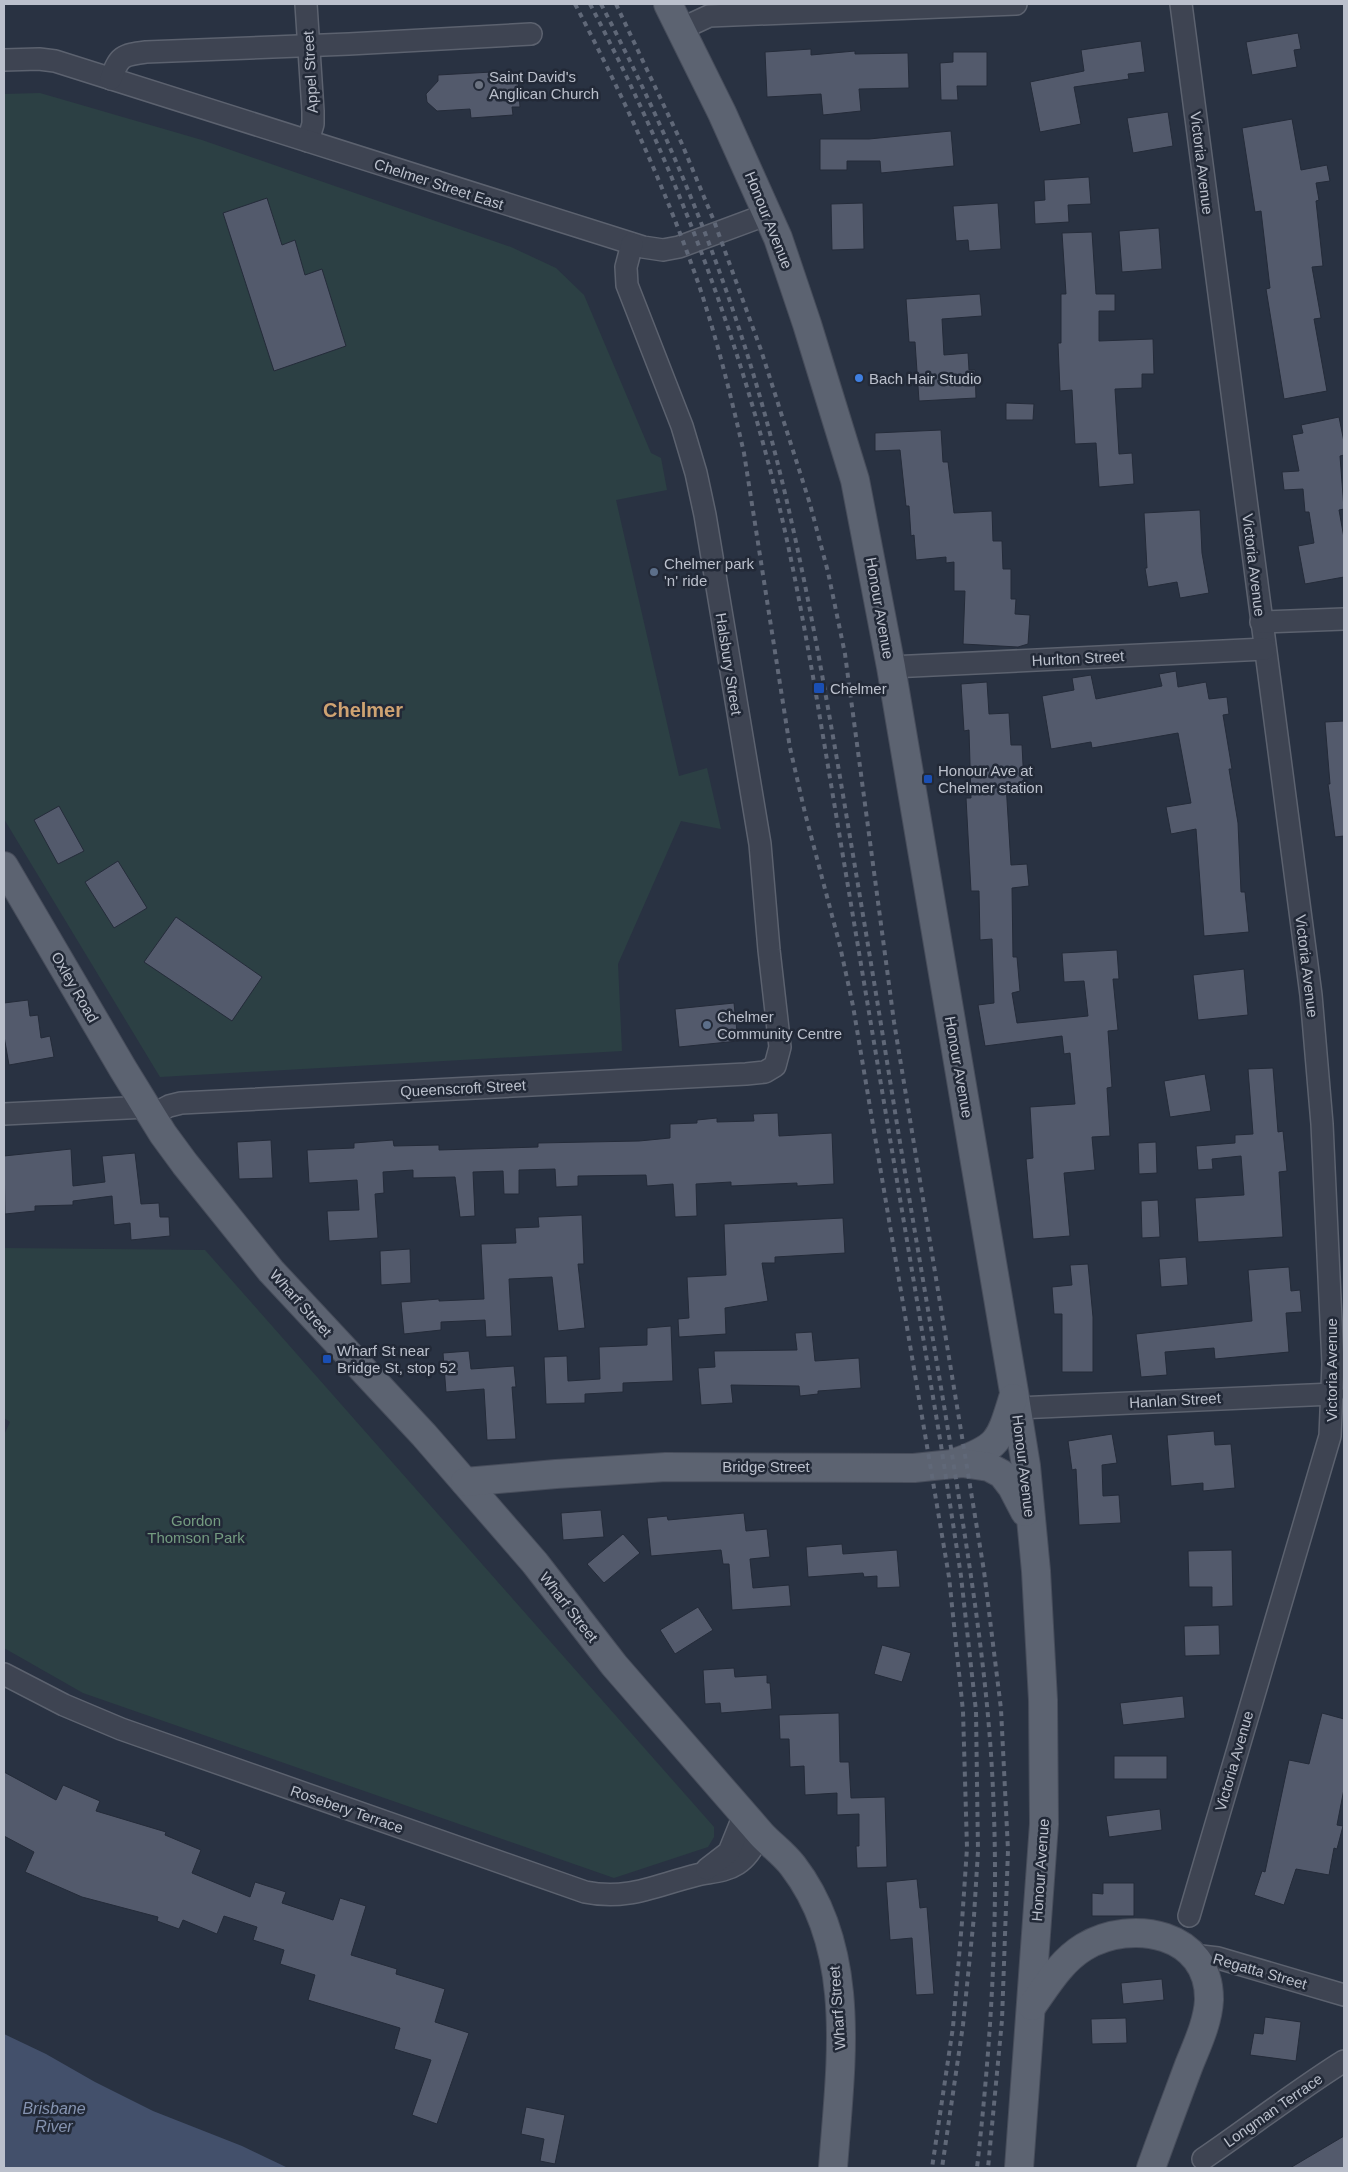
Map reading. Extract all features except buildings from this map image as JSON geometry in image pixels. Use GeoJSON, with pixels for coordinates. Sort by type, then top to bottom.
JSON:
{"type":"FeatureCollection","features":[{"type":"Feature","properties":{"kind":"main road","name":"Honour Avenue"},"geometry":{"type":"LineString","coordinates":[[668,4],[722,113],[768,214],[788,264],[855,480],[891,666],[1016,1400],[1032,1529],[1040,1641],[1044,1824],[1019,2168]]}},
{"type":"Feature","properties":{"kind":"main road","name":"Oxley Road"},"geometry":{"type":"LineString","coordinates":[[4,866],[149,1111]]}},
{"type":"Feature","properties":{"kind":"main road","name":"Wharf Street"},"geometry":{"type":"LineString","coordinates":[[149,1111],[185,1164],[271,1271],[392,1400],[465,1482],[535,1563],[614,1664],[752,1825],[782,1852],[804,1883],[823,1923],[832,1953],[839,1988],[841,2034],[833,2168]]}},
{"type":"Feature","properties":{"kind":"main road"},"geometry":{"type":"LineString","coordinates":[[956,1463],[983,1452],[997,1441],[1016,1400]]}},
{"type":"Feature","properties":{"kind":"main road","name":"Bridge Street"},"geometry":{"type":"LineString","coordinates":[[465,1482],[656,1468],[738,1466],[914,1468],[956,1463],[983,1466],[1002,1474],[1012,1487],[1032,1529]]}},
{"type":"Feature","properties":{"kind":"main road","name":"Regatta Street"},"geometry":{"type":"LineString","coordinates":[[1032,2006],[1066,1960],[1082,1948],[1103,1939],[1127,1934],[1155,1934],[1176,1942],[1192,1955]]}},
{"type":"Feature","properties":{"kind":"main road"},"geometry":{"type":"LineString","coordinates":[[1151,2168],[1200,2037],[1208,2005],[1206,1980],[1192,1955]]}},
{"type":"Feature","properties":{"kind":"street","name":"Appel Street"},"geometry":{"type":"LineString","coordinates":[[306,4],[313,118],[308,141]]}},
{"type":"Feature","properties":{"kind":"street"},"geometry":{"type":"LineString","coordinates":[[681,28],[710,16],[852,7],[1016,4]]}},
{"type":"Feature","properties":{"kind":"street","name":"Victoria Avenue"},"geometry":{"type":"LineString","coordinates":[[1181,4],[1264,649],[1311,995],[1318,1058],[1336,1399],[1330,1436],[1189,1916]]}},
{"type":"Feature","properties":{"kind":"street"},"geometry":{"type":"LineString","coordinates":[[111,79],[118,60],[134,53],[531,34]]}},
{"type":"Feature","properties":{"kind":"street","name":"Chelmer Street East"},"geometry":{"type":"LineString","coordinates":[[4,60],[48,60],[632,244],[654,249],[672,249],[768,214]]}},
{"type":"Feature","properties":{"kind":"street","name":"Halsbury Street"},"geometry":{"type":"LineString","coordinates":[[632,244],[626,267],[627,286],[682,426],[696,473],[705,515],[760,844],[779,1039],[779,1055],[776,1066]]}},
{"type":"Feature","properties":{"kind":"street"},"geometry":{"type":"LineString","coordinates":[[1261,622],[1344,618]]}},
{"type":"Feature","properties":{"kind":"street","name":"Hurlton Street"},"geometry":{"type":"LineString","coordinates":[[891,666],[1264,649]]}},
{"type":"Feature","properties":{"kind":"street","name":"Queenscroft Street"},"geometry":{"type":"LineString","coordinates":[[4,1114],[149,1111],[182,1102],[746,1074],[765,1072],[776,1066]]}},
{"type":"Feature","properties":{"kind":"street","name":"Hanlan Street"},"geometry":{"type":"LineString","coordinates":[[1016,1400],[1336,1399]]}},
{"type":"Feature","properties":{"kind":"street","name":"Rosebery Terrace"},"geometry":{"type":"LineString","coordinates":[[4,1674],[64,1705],[121,1729],[585,1892],[619,1896],[727,1869],[738,1864],[747,1854],[752,1825]]}},
{"type":"Feature","properties":{"kind":"street","name":"Regatta Street"},"geometry":{"type":"LineString","coordinates":[[1192,1955],[1218,1958],[1344,1995]]}},
{"type":"Feature","properties":{"kind":"street","name":"Longman Terrace"},"geometry":{"type":"LineString","coordinates":[[1203,2159],[1287,2101],[1303,2087],[1344,2061]]}},
{"type":"Feature","properties":{"kind":"green space"},"geometry":{"type":"Polygon","coordinates":[[[40,93],[202,140],[511,247],[556,268],[584,295],[651,453],[661,458],[667,490],[616,500],[679,776],[707,768],[721,829],[681,821],[618,964],[622,1051],[160,1077],[4,819],[4,94],[40,93]]]}},
{"type":"Feature","properties":{"kind":"green space","name":"Gordon Thomson Park"},"geometry":{"type":"Polygon","coordinates":[[[4,1248],[205,1250],[714,1827],[714,1837],[708,1847],[614,1878],[83,1693],[4,1648],[4,1435],[10,1422],[4,1418],[4,1248]]]}},
{"type":"Feature","properties":{"kind":"water","name":"Brisbane River"},"geometry":{"type":"Polygon","coordinates":[[[4,2034],[46,2054],[95,2082],[153,2111],[242,2146],[288,2168],[4,2168],[4,2034]]]}},
{"type":"Feature","properties":{"kind":"railway"},"geometry":{"type":"LineString","coordinates":[[575,4],[637,130],[678,227],[706,307],[744,453],[790,748],[840,946],[853,1006],[949,1577],[963,1711],[967,1848],[953,2027],[932,2168]]}},
{"type":"Feature","properties":{"kind":"railway"},"geometry":{"type":"LineString","coordinates":[[590,4],[647,120],[696,239],[739,361],[774,485],[796,586],[815,688],[941,1445],[961,1576],[976,1711],[978,1851],[974,1916],[963,2025],[942,2168]]}},
{"type":"Feature","properties":{"kind":"railway"},"geometry":{"type":"LineString","coordinates":[[601,4],[654,111],[678,166],[701,222],[741,334],[784,490],[810,612],[833,736],[958,1490],[977,1618],[987,1704],[995,1838],[994,1932],[990,2027],[977,2168]]}},
{"type":"Feature","properties":{"kind":"railway"},"geometry":{"type":"LineString","coordinates":[[616,4],[682,144],[714,221],[761,350],[810,504],[828,572],[845,654],[894,1022],[984,1571],[1001,1709],[1008,1850],[1002,2020],[988,2168]]}},
{"type":"Feature","properties":{"kind":"place","name":"Saint David's Anglican Church"},"geometry":{"type":"Point","coordinates":[479,85]}},
{"type":"Feature","properties":{"kind":"place","name":"Bach Hair Studio"},"geometry":{"type":"Point","coordinates":[859,378]}},
{"type":"Feature","properties":{"kind":"place","name":"Chelmer park 'n' ride"},"geometry":{"type":"Point","coordinates":[654,572]}},
{"type":"Feature","properties":{"kind":"place","name":"Chelmer"},"geometry":{"type":"Point","coordinates":[819,688]}},
{"type":"Feature","properties":{"kind":"place","name":"Honour Ave at Chelmer station"},"geometry":{"type":"Point","coordinates":[928,779]}},
{"type":"Feature","properties":{"kind":"place","name":"Chelmer Community Centre"},"geometry":{"type":"Point","coordinates":[707,1025]}},
{"type":"Feature","properties":{"kind":"place","name":"Wharf St near Bridge St, stop 52"},"geometry":{"type":"Point","coordinates":[327,1359]}},
{"type":"Feature","properties":{"kind":"district","name":"Chelmer"},"geometry":{"type":"Point","coordinates":[363,710]}}]}
